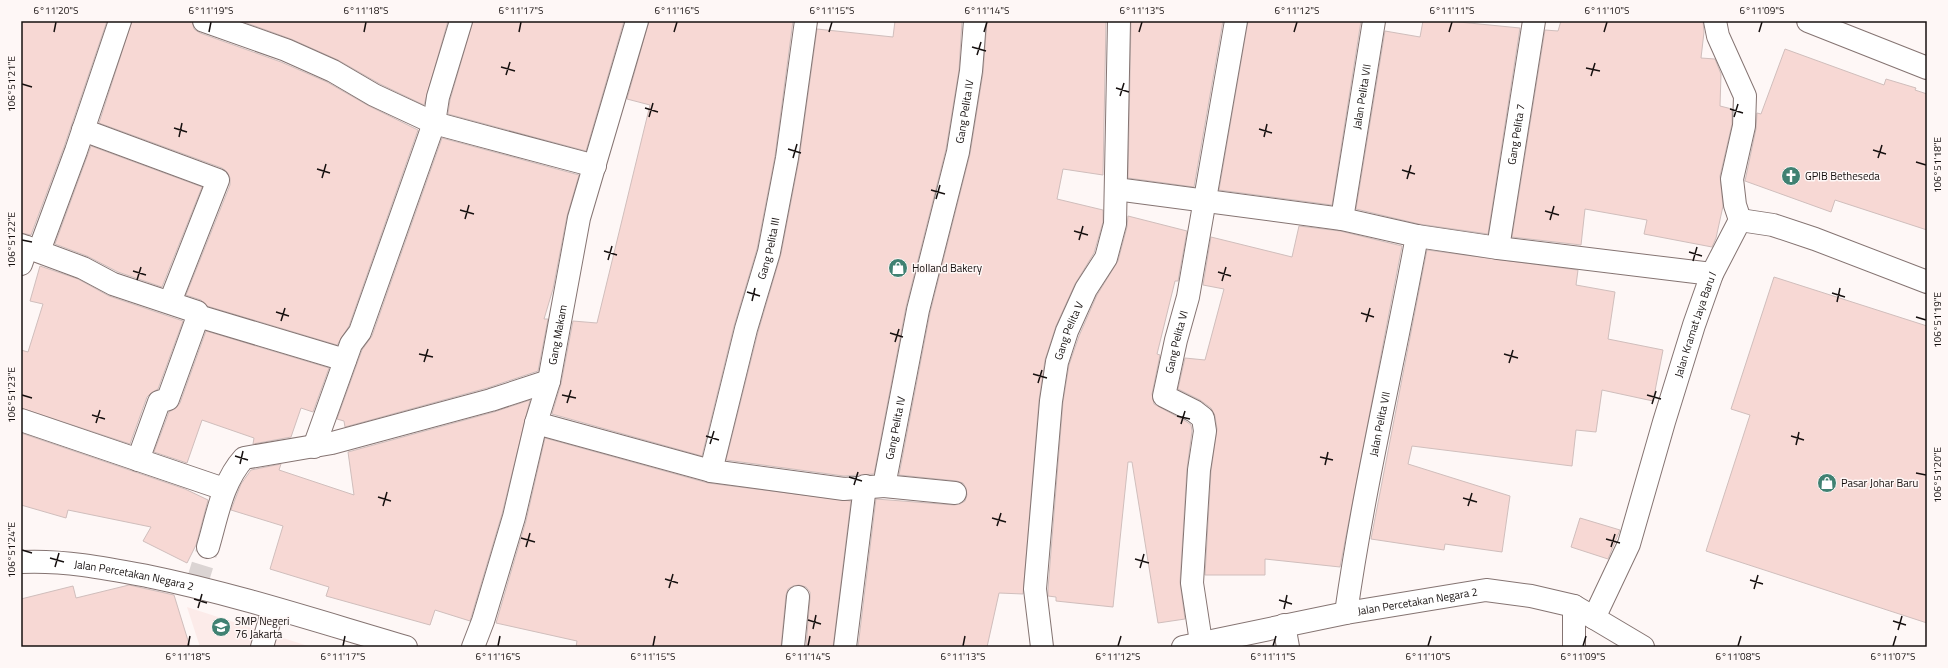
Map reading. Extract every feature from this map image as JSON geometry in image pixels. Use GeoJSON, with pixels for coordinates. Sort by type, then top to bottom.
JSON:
{"type":"FeatureCollection","features":[{"type":"Feature","properties":{"kind":"street"},"geometry":{"type":"LineString","coordinates":[[120,21],[83,130],[27,252],[84,268],[113,284],[195,310],[198,316],[168,399],[160,402],[138,460]]}},
{"type":"Feature","properties":{"kind":"street"},"geometry":{"type":"LineString","coordinates":[[204,21],[299,56],[333,71],[374,95],[434,123],[595,166]]}},
{"type":"Feature","properties":{"kind":"street"},"geometry":{"type":"LineString","coordinates":[[314,447],[351,344],[360,332],[434,123],[438,97],[462,21]]}},
{"type":"Feature","properties":{"kind":"street","name":"Gang Makam"},"geometry":{"type":"LineString","coordinates":[[473,647],[483,621],[512,524],[536,423],[549,381],[580,218],[637,21]]}},
{"type":"Feature","properties":{"kind":"street","name":"Gang Pelita III"},"geometry":{"type":"LineString","coordinates":[[711,471],[746,329],[769,252],[786,158],[806,21]]}},
{"type":"Feature","properties":{"kind":"street","name":"Gang Pelita IV"},"geometry":{"type":"LineString","coordinates":[[845,647],[874,486],[958,152],[971,71],[975,21]]}},
{"type":"Feature","properties":{"kind":"street","name":"Gang Pelita V"},"geometry":{"type":"LineString","coordinates":[[1042,647],[1035,589],[1051,401],[1057,362],[1067,331],[1086,289],[1106,258],[1115,224],[1119,21]]}},
{"type":"Feature","properties":{"kind":"street","name":"Gang Pelita VI"},"geometry":{"type":"LineString","coordinates":[[1194,641],[1192,583],[1199,470],[1205,431],[1203,418],[1194,411],[1164,396],[1176,340],[1188,297],[1206,202],[1236,21]]}},
{"type":"Feature","properties":{"kind":"street","name":"Jalan Pelita VII"},"geometry":{"type":"LineString","coordinates":[[1342,219],[1374,21]]}},
{"type":"Feature","properties":{"kind":"street","name":"Gang Pelita 7"},"geometry":{"type":"LineString","coordinates":[[1498,248],[1534,21]]}},
{"type":"Feature","properties":{"kind":"street"},"geometry":{"type":"LineString","coordinates":[[1715,21],[1718,36],[1745,96],[1744,126],[1732,179],[1735,205],[1740,220],[1773,225],[1808,236],[1927,282]]}},
{"type":"Feature","properties":{"kind":"street"},"geometry":{"type":"LineString","coordinates":[[1808,21],[1927,68]]}},
{"type":"Feature","properties":{"kind":"street"},"geometry":{"type":"LineString","coordinates":[[83,130],[218,180],[170,302]]}},
{"type":"Feature","properties":{"kind":"street"},"geometry":{"type":"LineString","coordinates":[[1116,189],[1342,219],[1417,236],[1498,248],[1712,274]]}},
{"type":"Feature","properties":{"kind":"street","name":"Jalan Kramat Jaya Baru I"},"geometry":{"type":"LineString","coordinates":[[1594,618],[1628,544],[1673,392],[1712,274],[1740,220]]}},
{"type":"Feature","properties":{"kind":"street","name":"Jalan Pelita VII"},"geometry":{"type":"LineString","coordinates":[[1347,608],[1365,499],[1396,349],[1417,236]]}},
{"type":"Feature","properties":{"kind":"street"},"geometry":{"type":"LineString","coordinates":[[198,316],[345,360]]}},
{"type":"Feature","properties":{"kind":"street"},"geometry":{"type":"LineString","coordinates":[[208,547],[224,489],[238,465],[244,458],[332,444],[549,381]]}},
{"type":"Feature","properties":{"kind":"street"},"geometry":{"type":"LineString","coordinates":[[21,420],[224,489]]}},
{"type":"Feature","properties":{"kind":"street"},"geometry":{"type":"LineString","coordinates":[[536,423],[711,471],[844,489],[874,486],[955,493]]}},
{"type":"Feature","properties":{"kind":"street","name":"Jalan Percetakan Negara 2"},"geometry":{"type":"LineString","coordinates":[[21,562],[40,561],[81,564],[196,586],[406,647]]}},
{"type":"Feature","properties":{"kind":"street","name":"Jalan Percetakan Negara 2"},"geometry":{"type":"LineString","coordinates":[[1194,641],[1284,625],[1347,608],[1486,590],[1531,596],[1574,606],[1643,647]]}},
{"type":"Feature","properties":{"kind":"street"},"geometry":{"type":"LineString","coordinates":[[793,647],[798,597]]}},
{"type":"Feature","properties":{"kind":"street"},"geometry":{"type":"LineString","coordinates":[[1574,606],[1574,647]]}},
{"type":"Feature","properties":{"kind":"street"},"geometry":{"type":"LineString","coordinates":[[262,647],[273,609]]}},
{"type":"Feature","properties":{"kind":"street"},"geometry":{"type":"LineString","coordinates":[[1284,625],[1288,647]]}},
{"type":"Feature","properties":{"kind":"shaded area","name":"SMP Negeri 76 Jakarta"},"geometry":{"type":"Polygon","coordinates":[[[187,607],[311,647],[200,647],[187,607]]]}},
{"type":"Feature","properties":{"kind":"building"},"geometry":{"type":"Polygon","coordinates":[[[21,21],[107,21],[64,147],[31,235],[21,233],[21,21]]]}},
{"type":"Feature","properties":{"kind":"building"},"geometry":{"type":"Polygon","coordinates":[[[132,21],[192,21],[194,29],[200,33],[281,62],[327,82],[369,106],[418,130],[349,326],[337,345],[207,306],[201,300],[186,295],[230,185],[230,178],[227,172],[222,168],[99,123],[132,21]]]}},
{"type":"Feature","properties":{"kind":"building"},"geometry":{"type":"Polygon","coordinates":[[[241,21],[448,21],[424,105],[380,84],[338,60],[291,39],[241,21]]]}},
{"type":"Feature","properties":{"kind":"building"},"geometry":{"type":"Polygon","coordinates":[[[473,21],[624,21],[586,151],[448,114],[450,100],[473,21]]]}},
{"type":"Feature","properties":{"kind":"building"},"geometry":{"type":"Polygon","coordinates":[[[649,21],[793,21],[775,156],[757,249],[734,326],[702,456],[552,414],[561,384],[573,321],[597,323],[650,105],[627,99],[649,21]]]}},
{"type":"Feature","properties":{"kind":"building"},"geometry":{"type":"Polygon","coordinates":[[[895,21],[962,21],[959,70],[946,149],[906,307],[874,474],[844,476],[726,460],[758,332],[781,254],[799,160],[817,29],[893,37],[895,21]]]}},
{"type":"Feature","properties":{"kind":"building"},"geometry":{"type":"Polygon","coordinates":[[[987,21],[1106,21],[1103,175],[1063,169],[1057,199],[1103,210],[1103,222],[1094,253],[1075,284],[1056,326],[1045,360],[1039,400],[1023,594],[999,593],[987,647],[858,647],[876,499],[954,505],[965,501],[967,495],[966,488],[963,483],[957,481],[899,475],[930,313],[970,154],[983,73],[987,21]]]}},
{"type":"Feature","properties":{"kind":"building"},"geometry":{"type":"Polygon","coordinates":[[[1131,21],[1223,21],[1194,187],[1128,178],[1131,21]]]}},
{"type":"Feature","properties":{"kind":"building"},"geometry":{"type":"Polygon","coordinates":[[[1248,21],[1361,21],[1332,205],[1219,190],[1248,21]]]}},
{"type":"Feature","properties":{"kind":"building"},"geometry":{"type":"Polygon","coordinates":[[[1423,21],[1449,21],[1520,28],[1488,234],[1419,224],[1356,209],[1385,31],[1420,37],[1423,21]]]}},
{"type":"Feature","properties":{"kind":"building"},"geometry":{"type":"Polygon","coordinates":[[[1561,21],[1703,21],[1704,32],[1701,58],[1715,59],[1721,74],[1720,106],[1732,109],[1732,124],[1720,176],[1723,206],[1716,238],[1712,247],[1644,234],[1647,220],[1585,209],[1581,245],[1512,237],[1545,30],[1558,31],[1561,21]]]}},
{"type":"Feature","properties":{"kind":"building"},"geometry":{"type":"Polygon","coordinates":[[[1785,49],[1884,85],[1886,79],[1916,88],[1915,90],[1927,94],[1927,230],[1835,200],[1831,212],[1745,181],[1756,129],[1757,113],[1761,114],[1785,49]]]}},
{"type":"Feature","properties":{"kind":"building"},"geometry":{"type":"Polygon","coordinates":[[[442,138],[579,175],[567,216],[553,289],[544,319],[548,319],[538,371],[487,388],[345,427],[344,421],[337,419],[362,350],[372,336],[442,138]]]}},
{"type":"Feature","properties":{"kind":"building"},"geometry":{"type":"Polygon","coordinates":[[[91,146],[202,187],[162,287],[118,272],[87,256],[55,244],[91,146]]]}},
{"type":"Feature","properties":{"kind":"building"},"geometry":{"type":"Polygon","coordinates":[[[1128,216],[1187,231],[1178,281],[1175,281],[1157,354],[1160,355],[1152,394],[1154,404],[1187,422],[1191,425],[1192,431],[1187,469],[1180,582],[1185,619],[1158,623],[1132,462],[1128,462],[1113,607],[1056,601],[1056,597],[1048,596],[1063,402],[1069,365],[1079,336],[1097,295],[1118,261],[1127,227],[1128,216]]]}},
{"type":"Feature","properties":{"kind":"building"},"geometry":{"type":"Polygon","coordinates":[[[1299,226],[1340,231],[1402,246],[1340,567],[1265,559],[1265,575],[1205,575],[1211,471],[1217,429],[1215,416],[1211,408],[1200,400],[1178,389],[1185,358],[1205,360],[1224,289],[1203,285],[1211,237],[1292,257],[1299,226]]]}},
{"type":"Feature","properties":{"kind":"building"},"geometry":{"type":"Polygon","coordinates":[[[1427,250],[1578,270],[1576,285],[1615,292],[1608,339],[1663,350],[1653,401],[1602,390],[1596,432],[1576,430],[1572,466],[1412,446],[1408,464],[1510,496],[1502,552],[1445,544],[1444,550],[1371,539],[1427,250]]]}},
{"type":"Feature","properties":{"kind":"building"},"geometry":{"type":"Polygon","coordinates":[[[40,266],[78,279],[109,296],[183,321],[158,389],[147,397],[130,444],[21,408],[21,350],[28,352],[43,304],[30,301],[40,266]]]}},
{"type":"Feature","properties":{"kind":"building","name":"Pasar Johar Baru"},"geometry":{"type":"Polygon","coordinates":[[[1774,277],[1927,326],[1927,623],[1706,551],[1750,415],[1731,409],[1774,277]]]}},
{"type":"Feature","properties":{"kind":"building"},"geometry":{"type":"Polygon","coordinates":[[[206,331],[329,368],[313,412],[301,408],[291,437],[253,444],[254,438],[202,420],[187,463],[154,452],[169,412],[176,408],[180,403],[206,331]]]}},
{"type":"Feature","properties":{"kind":"building"},"geometry":{"type":"Polygon","coordinates":[[[530,400],[502,514],[470,621],[435,610],[430,625],[326,596],[329,587],[270,569],[283,526],[231,510],[241,484],[251,470],[281,464],[279,470],[354,495],[348,452],[494,412],[530,400]]]}},
{"type":"Feature","properties":{"kind":"building"},"geometry":{"type":"Polygon","coordinates":[[[21,433],[185,489],[208,500],[196,545],[187,563],[143,541],[151,527],[68,510],[66,518],[21,505],[21,433]]]}},
{"type":"Feature","properties":{"kind":"building"},"geometry":{"type":"Polygon","coordinates":[[[545,438],[708,483],[851,501],[833,647],[806,647],[810,592],[806,587],[799,585],[788,589],[786,595],[781,647],[576,647],[577,641],[496,623],[526,521],[545,438]]]}},
{"type":"Feature","properties":{"kind":"building"},"geometry":{"type":"Polygon","coordinates":[[[1580,518],[1620,530],[1608,559],[1571,547],[1580,518]]]}},
{"type":"Feature","properties":{"kind":"building"},"geometry":{"type":"Polygon","coordinates":[[[129,585],[174,595],[190,647],[21,647],[21,599],[73,586],[76,598],[129,585]]]}},
{"type":"Feature","properties":{"kind":"tunnel"},"geometry":{"type":"LineString","coordinates":[[196,586],[208,547]]}},
{"type":"Feature","properties":{"kind":"place","name":"GPIB Betheseda"},"geometry":{"type":"Point","coordinates":[1791,176]}},
{"type":"Feature","properties":{"kind":"place","name":"Holland Bakery"},"geometry":{"type":"Point","coordinates":[898,268]}},
{"type":"Feature","properties":{"kind":"place","name":"Pasar Johar Baru"},"geometry":{"type":"Point","coordinates":[1827,483]}},
{"type":"Feature","properties":{"kind":"place","name":"SMP Negeri 76 Jakarta"},"geometry":{"type":"Point","coordinates":[221,627]}}]}
